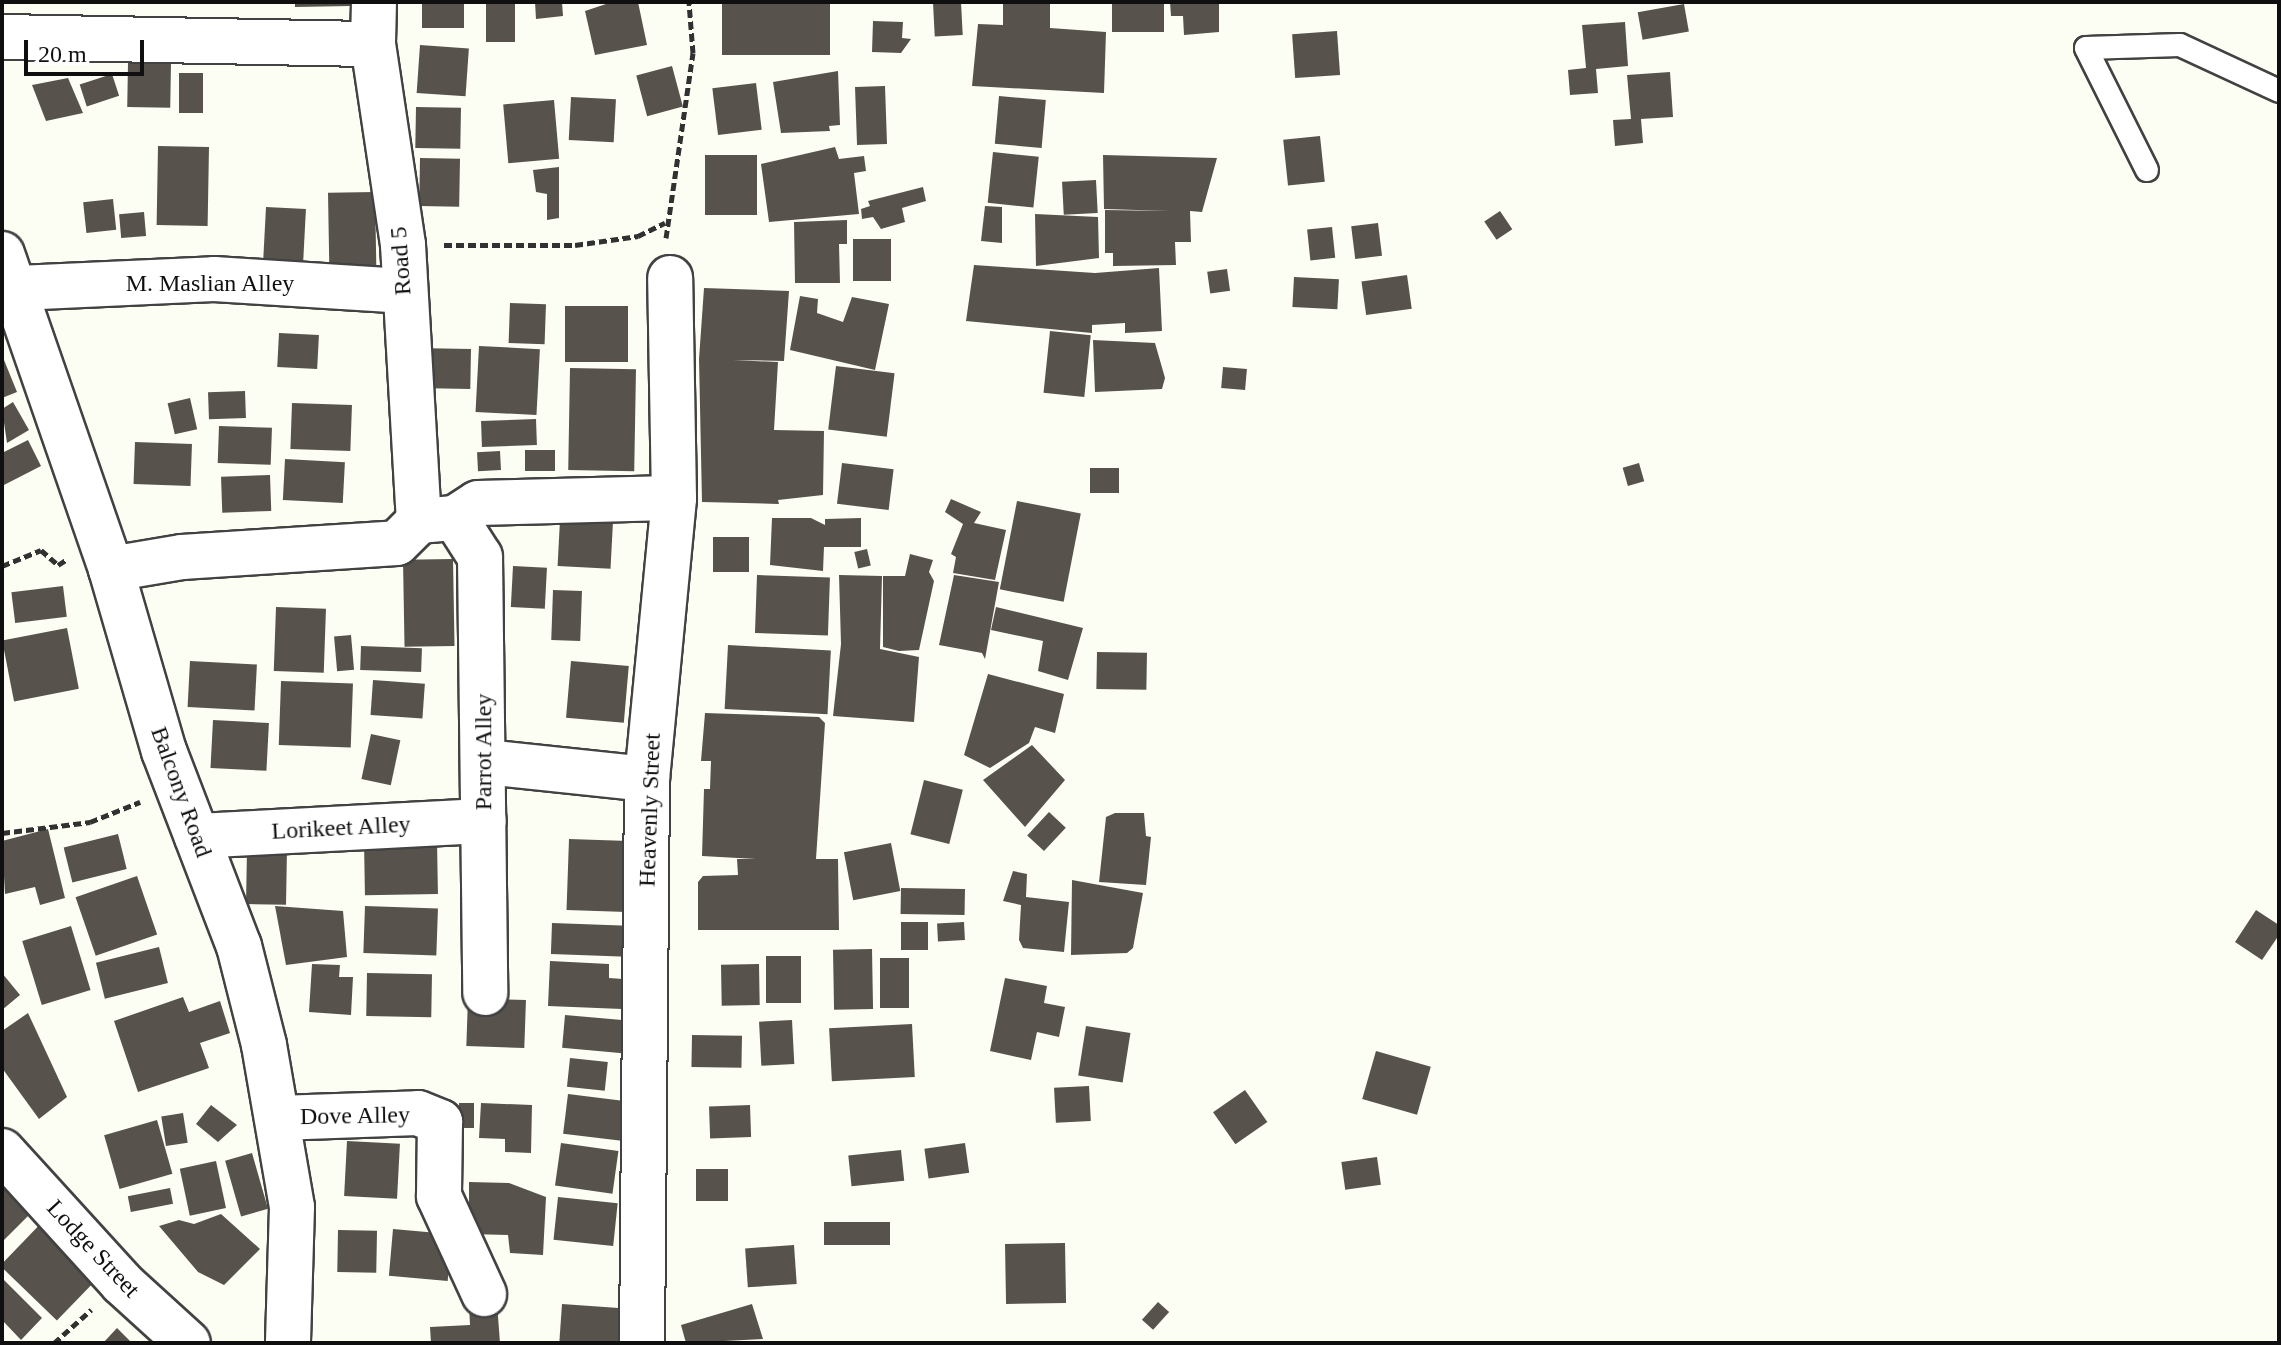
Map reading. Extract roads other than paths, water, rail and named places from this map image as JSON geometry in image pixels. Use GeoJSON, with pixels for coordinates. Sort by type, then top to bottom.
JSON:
{"type":"FeatureCollection","features":[{"type":"Feature","properties":{"kind":"street"},"geometry":{"type":"LineString","coordinates":[[2,37],[373,23]]}},
{"type":"Feature","properties":{"kind":"street","name":"Road 5"},"geometry":{"type":"LineString","coordinates":[[373,23],[403,245],[403,291],[437,520]]}},
{"type":"Feature","properties":{"kind":"street","name":"M. Maslian Alley"},"geometry":{"type":"LineString","coordinates":[[10,271],[403,291]]}},
{"type":"Feature","properties":{"kind":"street","name":"Balcony Road"},"geometry":{"type":"LineString","coordinates":[[10,271],[106,554],[164,751],[239,946],[278,1118],[292,1207],[288,1343]]}},
{"type":"Feature","properties":{"kind":"street","name":"Heavenly Street"},"geometry":{"type":"LineString","coordinates":[[642,1343],[647,779],[674,498],[670,278]]}},
{"type":"Feature","properties":{"kind":"street"},"geometry":{"type":"LineString","coordinates":[[106,554],[182,557],[397,543],[437,520],[478,503],[674,498]]}},
{"type":"Feature","properties":{"kind":"street","name":"Parrot Alley"},"geometry":{"type":"LineString","coordinates":[[437,520],[480,557],[485,762],[485,993]]}},
{"type":"Feature","properties":{"kind":"street"},"geometry":{"type":"LineString","coordinates":[[485,762],[647,779]]}},
{"type":"Feature","properties":{"kind":"street","name":"Lorikeet Alley"},"geometry":{"type":"LineString","coordinates":[[197,836],[484,821]]}},
{"type":"Feature","properties":{"kind":"street","name":"Dove Alley"},"geometry":{"type":"LineString","coordinates":[[278,1118],[418,1113],[440,1122],[439,1196],[484,1294]]}},
{"type":"Feature","properties":{"kind":"street","name":"Lodge Street"},"geometry":{"type":"LineString","coordinates":[[2,1151],[122,1283],[188,1343]]}},
{"type":"Feature","properties":{"kind":"lane"},"geometry":{"type":"LineString","coordinates":[[2147,170],[2086,48],[2180,45],[2279,91]]}}]}
